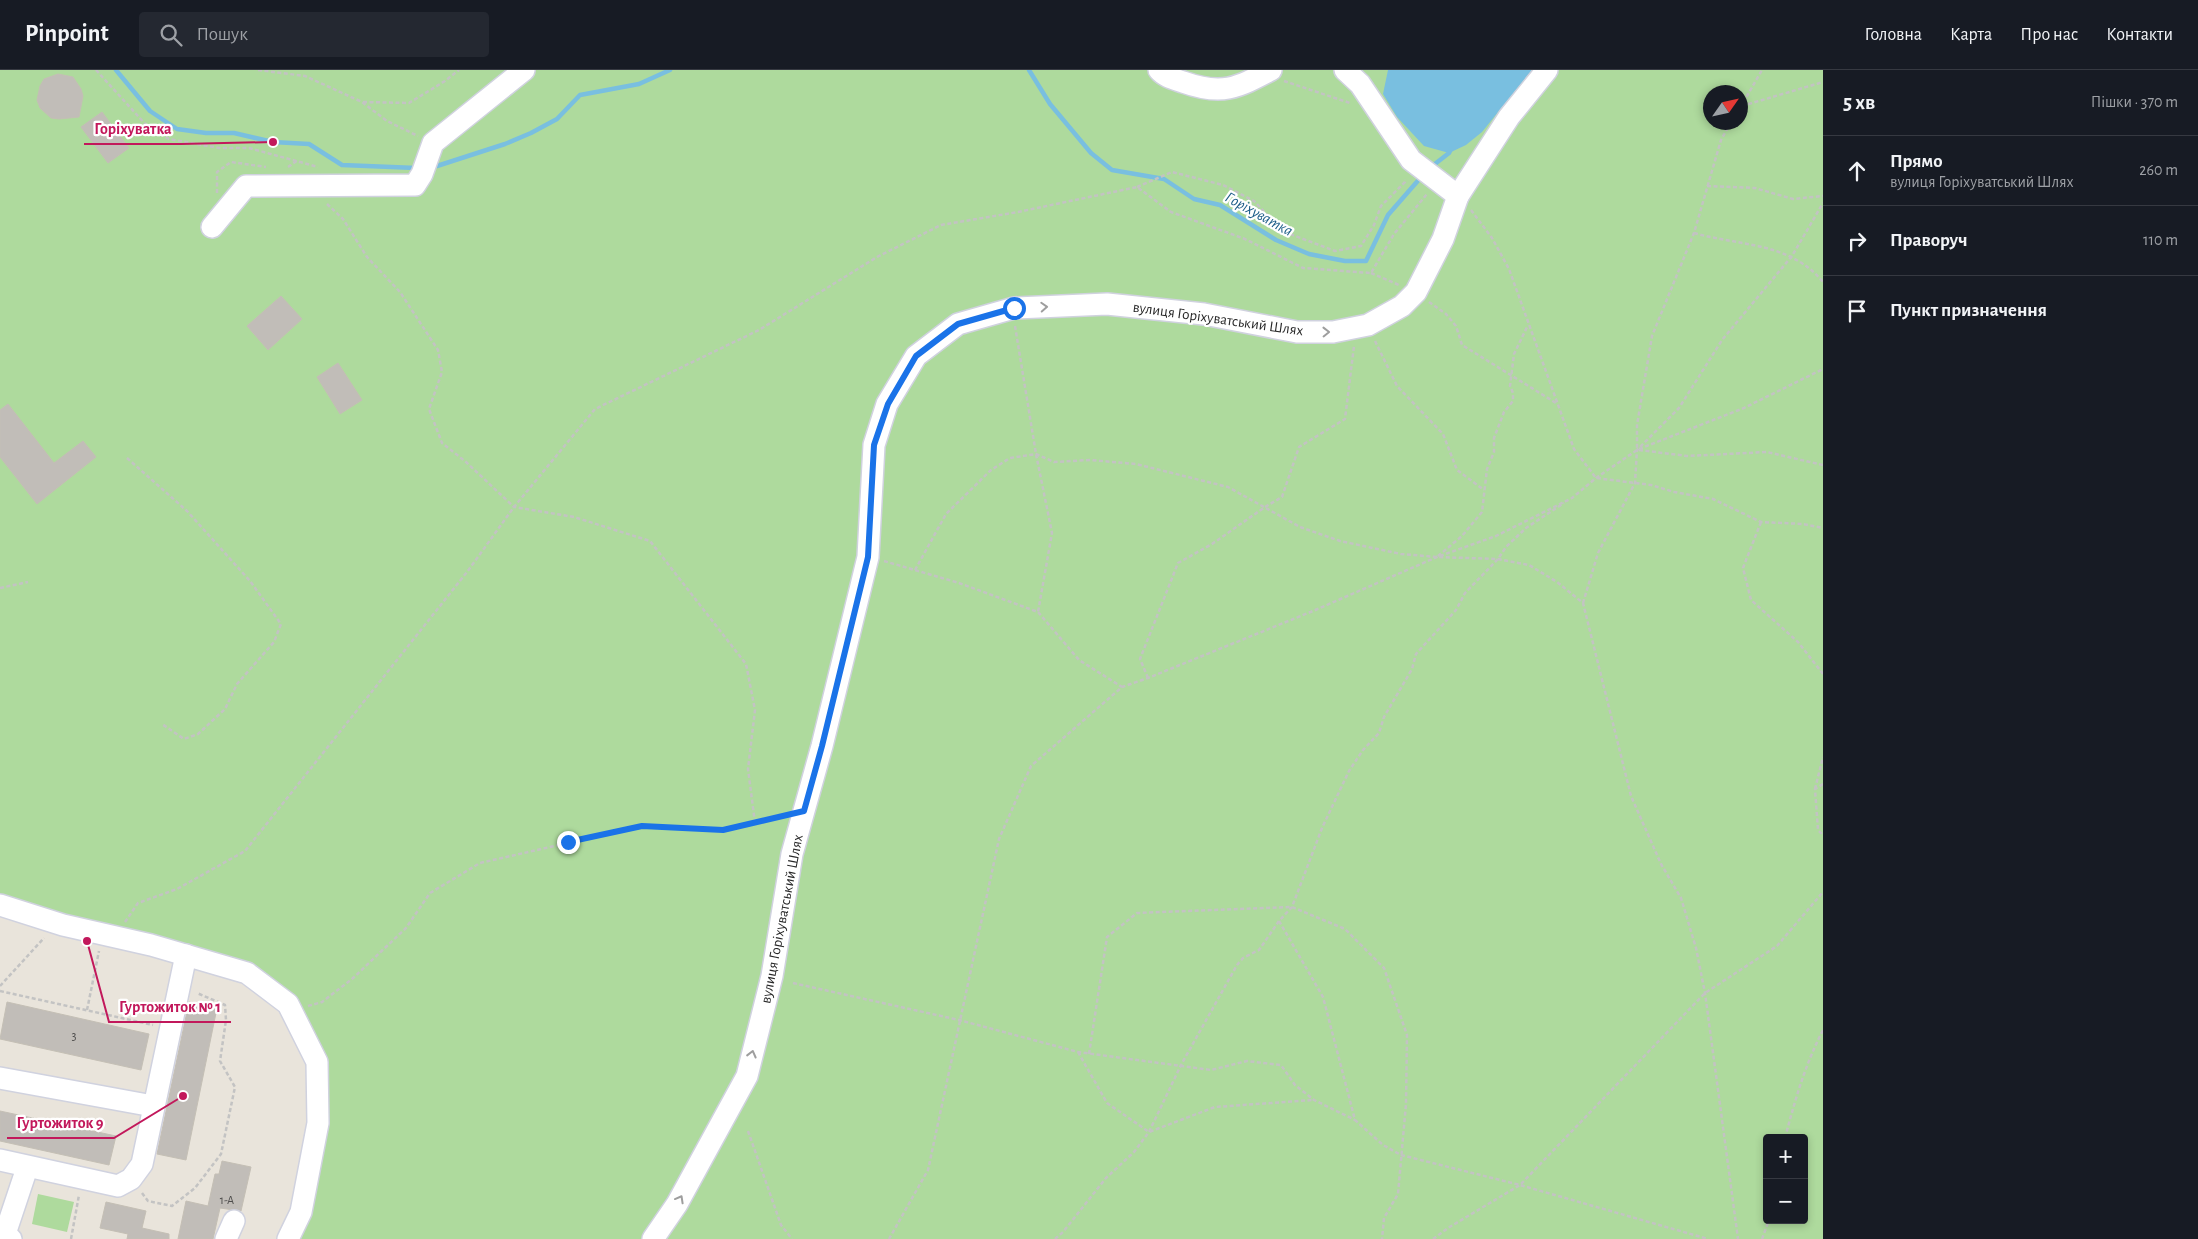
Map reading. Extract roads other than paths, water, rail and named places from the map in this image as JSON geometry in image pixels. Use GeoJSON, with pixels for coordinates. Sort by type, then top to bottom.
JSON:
{"type":"FeatureCollection","features":[{"type":"Feature","properties":{"kind":"street"},"geometry":{"type":"LineString","coordinates":[[212,227],[246,186],[415,185],[422,174],[433,143],[524,70]]}},
{"type":"Feature","properties":{"kind":"street"},"geometry":{"type":"LineString","coordinates":[[1159,70],[1163,75],[1191,85],[1217,90],[1242,86],[1267,72]]}},
{"type":"Feature","properties":{"kind":"street"},"geometry":{"type":"LineString","coordinates":[[1345,70],[1360,84],[1411,160],[1458,196]]}},
{"type":"Feature","properties":{"kind":"street","name":"вулиця Горіхуватський Шлях"},"geometry":{"type":"LineString","coordinates":[[653,1239],[677,1204],[747,1076],[772,976],[792,854],[822,746],[868,557],[874,445],[888,404],[916,356],[958,324],[1014,308],[1107,304],[1204,314],[1297,332],[1333,332],[1368,325],[1421,295],[1458,196],[1508,117],[1547,70]]}},
{"type":"Feature","properties":{"kind":"street"},"geometry":{"type":"LineString","coordinates":[[0,905],[63,925],[121,938],[247,973],[288,1004],[317,1062],[318,1123],[301,1212],[288,1239]]}},
{"type":"Feature","properties":{"kind":"street"},"geometry":{"type":"LineString","coordinates":[[0,1160],[27,1168],[118,1186],[132,1179],[142,1164],[186,955]]}},
{"type":"Feature","properties":{"kind":"street"},"geometry":{"type":"LineString","coordinates":[[0,1078],[153,1106]]}},
{"type":"Feature","properties":{"kind":"street"},"geometry":{"type":"LineString","coordinates":[[9,1236],[27,1168]]}},
{"type":"Feature","properties":{"kind":"water"},"geometry":{"type":"Polygon","coordinates":[[[1388,70],[1532,70],[1482,132],[1466,145],[1449,153],[1424,146],[1397,117],[1383,94],[1388,70]]]}},
{"type":"Feature","properties":{"kind":"waterway","name":"Горіхуватка"},"geometry":{"type":"LineString","coordinates":[[116,70],[150,111],[177,129],[206,133],[234,133],[273,142],[309,144],[342,165],[416,168]]}},
{"type":"Feature","properties":{"kind":"waterway","name":"Горіхуватка"},"geometry":{"type":"LineString","coordinates":[[437,166],[505,144],[531,133],[557,119],[580,95],[639,84],[670,70]]}},
{"type":"Feature","properties":{"kind":"waterway","name":"Горіхуватка"},"geometry":{"type":"LineString","coordinates":[[1029,70],[1050,104],[1091,153],[1112,170],[1164,179],[1194,199],[1220,205],[1276,240],[1309,254],[1345,261],[1366,261],[1388,215],[1422,176]]}},
{"type":"Feature","properties":{"kind":"waterway","name":"Горіхуватка"},"geometry":{"type":"LineString","coordinates":[[1431,167],[1449,153],[1451,149]]}},
{"type":"Feature","properties":{"kind":"place","name":"Горіхуватка"},"geometry":{"type":"Point","coordinates":[273,142]}},
{"type":"Feature","properties":{"kind":"place","name":"Гуртожиток № 1"},"geometry":{"type":"Point","coordinates":[87,941]}},
{"type":"Feature","properties":{"kind":"place","name":"Гуртожиток 9"},"geometry":{"type":"Point","coordinates":[183,1096]}}]}
